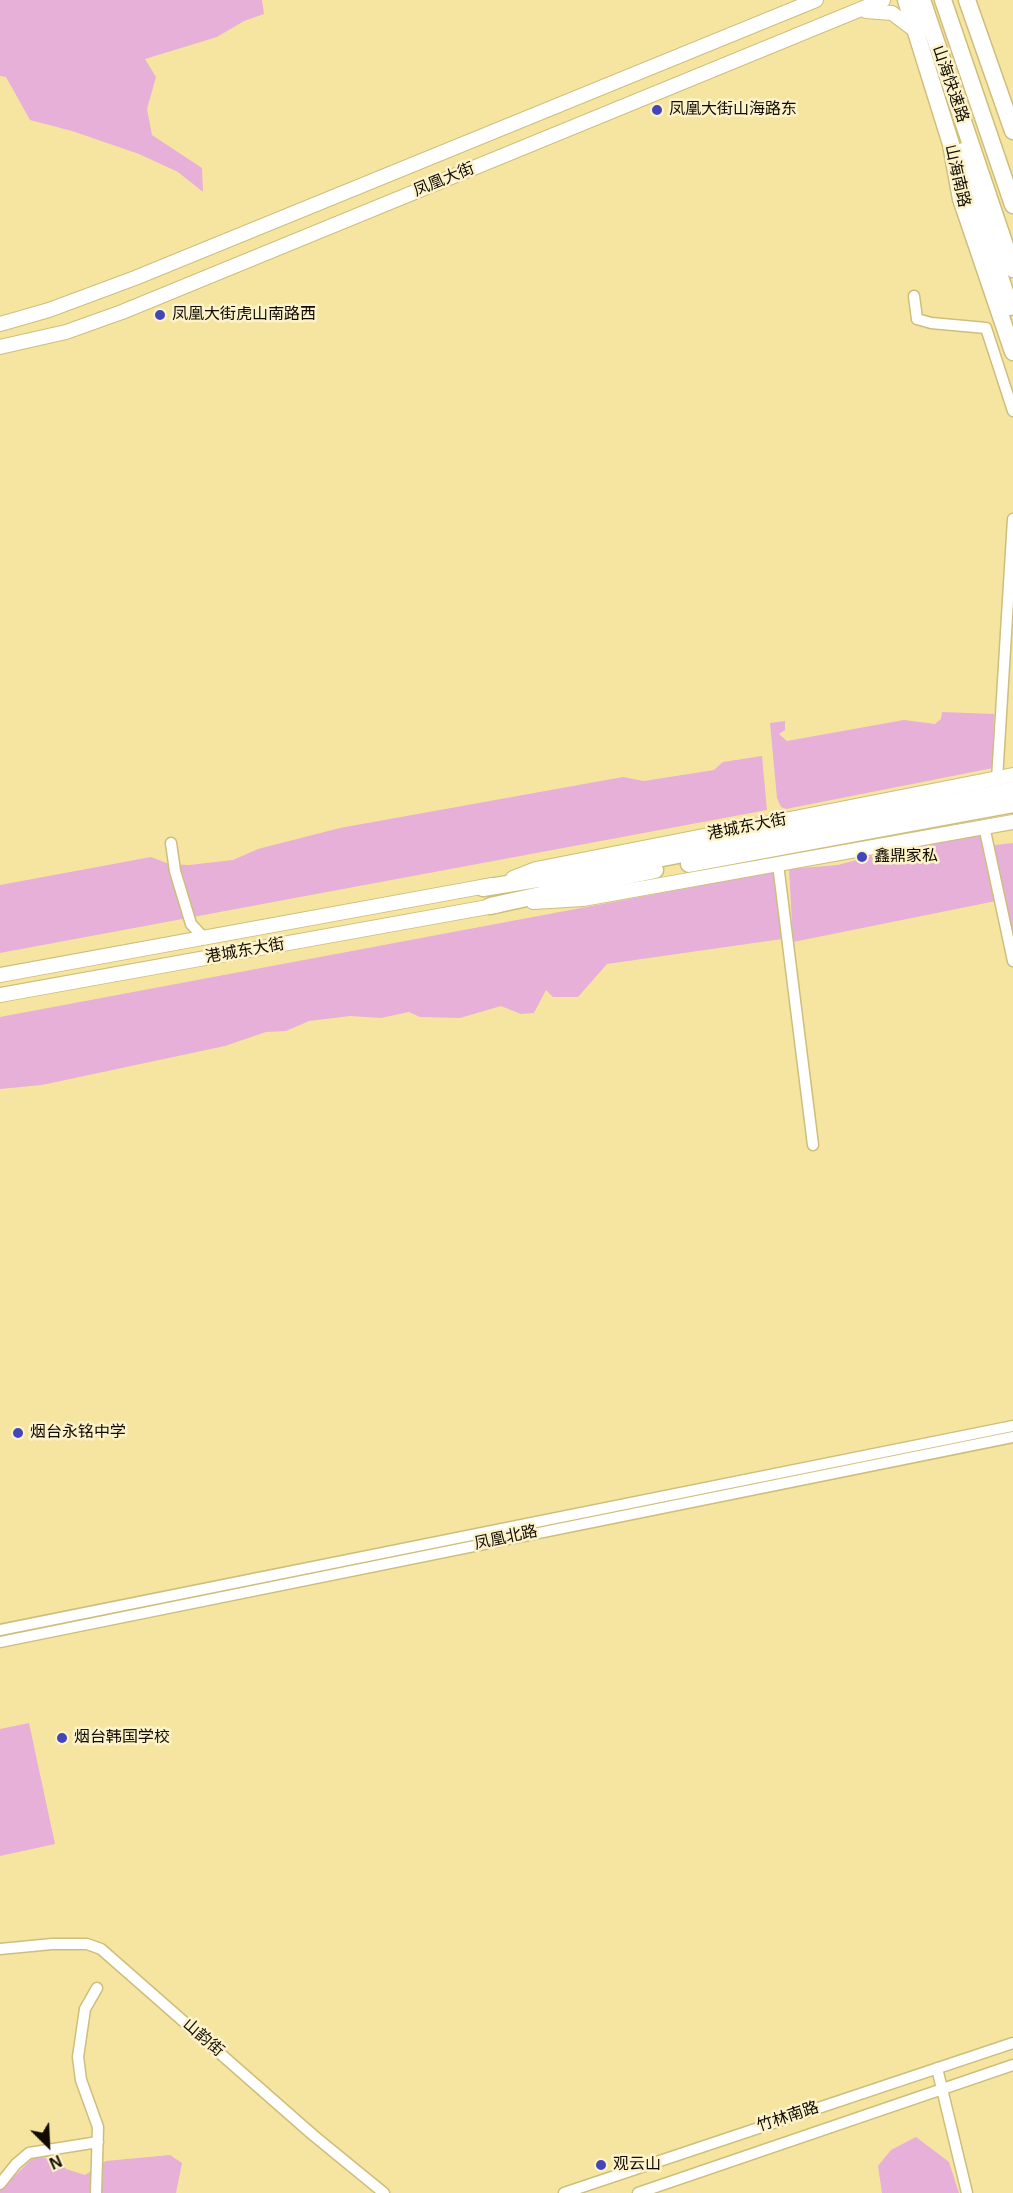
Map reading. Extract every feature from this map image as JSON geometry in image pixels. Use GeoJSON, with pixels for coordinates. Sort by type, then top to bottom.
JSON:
{"type":"FeatureCollection","features":[{"type":"Feature","properties":{"kind":"highway","name":"山海南路"},"geometry":{"type":"LineString","coordinates":[[906,0],[951,144],[961,199],[1013,352]]}},
{"type":"Feature","properties":{"kind":"highway","name":"山海快速路"},"geometry":{"type":"LineString","coordinates":[[922,0],[1013,269]]}},
{"type":"Feature","properties":{"kind":"highway","name":"山海快速路"},"geometry":{"type":"LineString","coordinates":[[943,0],[1013,205]]}},
{"type":"Feature","properties":{"kind":"highway"},"geometry":{"type":"LineString","coordinates":[[969,3],[1013,131]]}},
{"type":"Feature","properties":{"kind":"highway"},"geometry":{"type":"LineString","coordinates":[[942,60],[974,198],[1013,317]]}},
{"type":"Feature","properties":{"kind":"highway"},"geometry":{"type":"LineString","coordinates":[[979,101],[1013,170]]}},
{"type":"Feature","properties":{"kind":"highway","name":"港城东大街"},"geometry":{"type":"LineString","coordinates":[[490,906],[834,832],[1013,790]]}},
{"type":"Feature","properties":{"kind":"highway","name":"港城东大街"},"geometry":{"type":"LineString","coordinates":[[483,888],[1013,804]]}},
{"type":"Feature","properties":{"kind":"main road","name":"凤凰大街"},"geometry":{"type":"LineString","coordinates":[[0,324],[49,310],[135,278],[816,0]]}},
{"type":"Feature","properties":{"kind":"main road","name":"凤凰大街"},"geometry":{"type":"LineString","coordinates":[[0,347],[66,332],[122,312],[883,0]]}},
{"type":"Feature","properties":{"kind":"main road"},"geometry":{"type":"LineString","coordinates":[[855,12],[875,10],[892,13],[916,31]]}},
{"type":"Feature","properties":{"kind":"main road","name":"港城东大街"},"geometry":{"type":"LineString","coordinates":[[0,975],[483,888],[536,869],[1013,775]]}},
{"type":"Feature","properties":{"kind":"main road","name":"港城东大街"},"geometry":{"type":"LineString","coordinates":[[0,995],[490,906],[583,898],[1013,822]]}},
{"type":"Feature","properties":{"kind":"street"},"geometry":{"type":"LineString","coordinates":[[914,296],[917,319],[931,323],[986,328],[1013,411]]}},
{"type":"Feature","properties":{"kind":"street"},"geometry":{"type":"LineString","coordinates":[[997,779],[1013,519]]}},
{"type":"Feature","properties":{"kind":"street"},"geometry":{"type":"LineString","coordinates":[[984,826],[1013,961]]}},
{"type":"Feature","properties":{"kind":"street"},"geometry":{"type":"LineString","coordinates":[[171,843],[175,872],[191,924],[204,938]]}},
{"type":"Feature","properties":{"kind":"street"},"geometry":{"type":"LineString","coordinates":[[778,864],[813,1145]]}},
{"type":"Feature","properties":{"kind":"street","name":"凤凰北路"},"geometry":{"type":"LineString","coordinates":[[0,1630],[1013,1426]]}},
{"type":"Feature","properties":{"kind":"street","name":"凤凰北路"},"geometry":{"type":"LineString","coordinates":[[0,1642],[1013,1437]]}},
{"type":"Feature","properties":{"kind":"street","name":"山韵街"},"geometry":{"type":"LineString","coordinates":[[0,1949],[52,1944],[87,1944],[101,1949],[313,2135],[384,2193]]}},
{"type":"Feature","properties":{"kind":"street"},"geometry":{"type":"LineString","coordinates":[[96,2193],[98,2127],[81,2080],[78,2057],[85,2009],[97,1988]]}},
{"type":"Feature","properties":{"kind":"street","name":"竹林南路"},"geometry":{"type":"LineString","coordinates":[[564,2193],[1013,2043]]}},
{"type":"Feature","properties":{"kind":"street","name":"竹林南路"},"geometry":{"type":"LineString","coordinates":[[638,2193],[1013,2065]]}},
{"type":"Feature","properties":{"kind":"street"},"geometry":{"type":"LineString","coordinates":[[937,2068],[967,2193]]}},
{"type":"Feature","properties":{"kind":"street"},"geometry":{"type":"LineString","coordinates":[[0,2184],[16,2164],[29,2153],[98,2142]]}},
{"type":"Feature","properties":{"kind":"shaded area"},"geometry":{"type":"Polygon","coordinates":[[[0,0],[262,0],[264,14],[244,21],[217,37],[145,59],[156,77],[147,109],[152,135],[202,168],[203,192],[178,172],[139,154],[72,131],[30,120],[6,77],[0,76],[0,0]]]}},
{"type":"Feature","properties":{"kind":"shaded area"},"geometry":{"type":"Polygon","coordinates":[[[942,712],[994,714],[993,768],[786,809],[781,807],[777,798],[770,723],[785,721],[785,730],[779,734],[787,741],[904,720],[935,724],[941,719],[942,712]]]}},
{"type":"Feature","properties":{"kind":"shaded area"},"geometry":{"type":"Polygon","coordinates":[[[762,756],[767,810],[0,953],[0,885],[151,857],[169,864],[189,865],[233,860],[258,849],[340,828],[623,777],[644,781],[714,770],[723,762],[762,756]]]}},
{"type":"Feature","properties":{"kind":"shaded area"},"geometry":{"type":"Polygon","coordinates":[[[981,834],[996,901],[793,942],[789,869],[838,865],[897,849],[981,834]]]}},
{"type":"Feature","properties":{"kind":"shaded area"},"geometry":{"type":"Polygon","coordinates":[[[1013,843],[1013,934],[994,845],[1013,843]]]}},
{"type":"Feature","properties":{"kind":"shaded area"},"geometry":{"type":"Polygon","coordinates":[[[773,872],[782,939],[607,964],[578,997],[553,997],[546,990],[534,1013],[521,1014],[501,1006],[460,1018],[420,1017],[409,1012],[381,1018],[350,1016],[309,1021],[286,1031],[266,1032],[225,1046],[42,1085],[0,1089],[0,1017],[773,872]]]}},
{"type":"Feature","properties":{"kind":"shaded area"},"geometry":{"type":"Polygon","coordinates":[[[29,1723],[55,1844],[0,1856],[0,1729],[29,1723]]]}},
{"type":"Feature","properties":{"kind":"shaded area"},"geometry":{"type":"Polygon","coordinates":[[[916,2137],[949,2162],[959,2193],[882,2193],[878,2166],[891,2150],[916,2137]]]}},
{"type":"Feature","properties":{"kind":"shaded area"},"geometry":{"type":"Polygon","coordinates":[[[170,2155],[182,2163],[176,2193],[0,2193],[0,2190],[33,2158],[59,2157],[66,2169],[85,2175],[106,2161],[170,2155]]]}},
{"type":"Feature","properties":{"kind":"place","name":"凤凰大街山海路东"},"geometry":{"type":"Point","coordinates":[657,110]}},
{"type":"Feature","properties":{"kind":"place","name":"凤凰大街虎山南路西"},"geometry":{"type":"Point","coordinates":[160,315]}},
{"type":"Feature","properties":{"kind":"place","name":"鑫鼎家私"},"geometry":{"type":"Point","coordinates":[862,857]}},
{"type":"Feature","properties":{"kind":"place","name":"烟台永铭中学"},"geometry":{"type":"Point","coordinates":[18,1433]}},
{"type":"Feature","properties":{"kind":"place","name":"烟台韩国学校"},"geometry":{"type":"Point","coordinates":[62,1738]}},
{"type":"Feature","properties":{"kind":"place","name":"观云山"},"geometry":{"type":"Point","coordinates":[601,2165]}}]}
